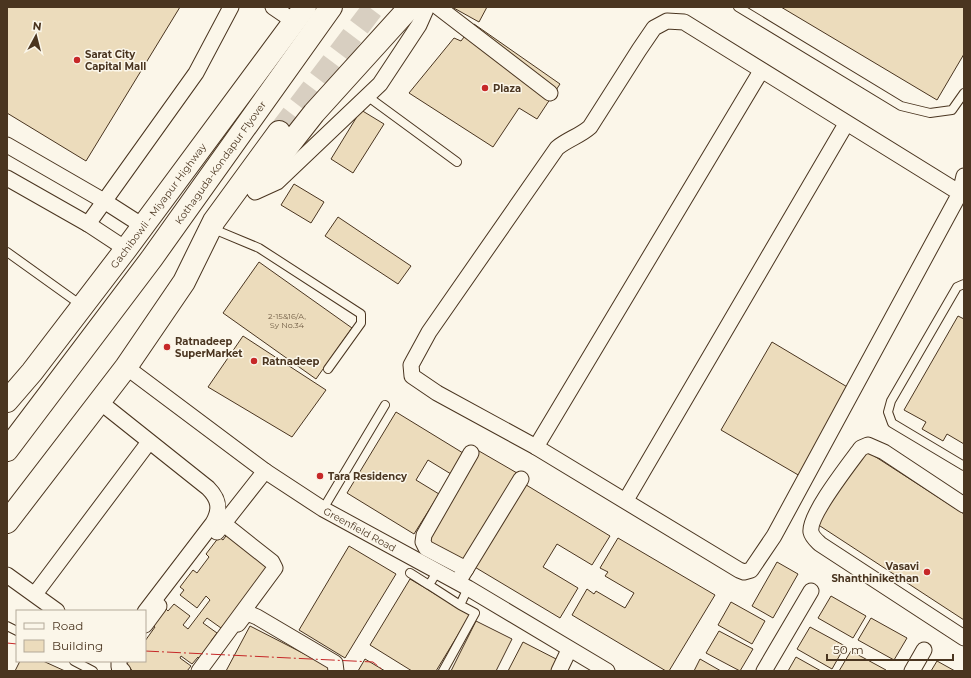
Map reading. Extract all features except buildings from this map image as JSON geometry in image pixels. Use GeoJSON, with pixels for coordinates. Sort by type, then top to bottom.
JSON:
{"type":"FeatureCollection","features":[{"type":"Feature","properties":{"kind":"main road","name":"Kothaguda-Kondapur Flyover"},"geometry":{"type":"LineString","coordinates":[[7,450],[152,258],[331,7]]}},
{"type":"Feature","properties":{"kind":"main road"},"geometry":{"type":"LineString","coordinates":[[212,224],[232,218],[314,113],[410,7]]}},
{"type":"Feature","properties":{"kind":"main road","name":"Gachibowli - Miyapur Highway"},"geometry":{"type":"LineString","coordinates":[[7,401],[32,372],[81,305],[143,226],[300,14]]}},
{"type":"Feature","properties":{"kind":"main road"},"geometry":{"type":"LineString","coordinates":[[7,522],[126,367],[184,282],[212,224],[279,132]]}},
{"type":"Feature","properties":{"kind":"main road","name":"Kothaguda-Kondapur Flyover"},"geometry":{"type":"LineString","coordinates":[[7,429],[49,376],[107,316]]}},
{"type":"Feature","properties":{"kind":"street"},"geometry":{"type":"LineString","coordinates":[[88,224],[196,73],[231,7]]}},
{"type":"Feature","properties":{"kind":"street"},"geometry":{"type":"LineString","coordinates":[[273,7],[300,14]]}},
{"type":"Feature","properties":{"kind":"street"},"geometry":{"type":"LineString","coordinates":[[252,193],[277,182],[380,84],[419,25],[427,7]]}},
{"type":"Feature","properties":{"kind":"street"},"geometry":{"type":"LineString","coordinates":[[438,7],[550,93]]}},
{"type":"Feature","properties":{"kind":"street"},"geometry":{"type":"LineString","coordinates":[[962,191],[846,124],[684,22],[667,22],[654,28],[638,50],[590,127],[582,135],[566,141],[557,148],[429,332],[410,365],[412,376],[437,393],[626,500],[739,570],[744,572],[751,570],[774,536],[962,191],[964,176]]}},
{"type":"Feature","properties":{"kind":"street"},"geometry":{"type":"LineString","coordinates":[[536,448],[761,71]]}},
{"type":"Feature","properties":{"kind":"street"},"geometry":{"type":"LineString","coordinates":[[626,500],[846,124]]}},
{"type":"Feature","properties":{"kind":"street"},"geometry":{"type":"LineString","coordinates":[[7,145],[104,201],[143,226]]}},
{"type":"Feature","properties":{"kind":"street"},"geometry":{"type":"LineString","coordinates":[[7,178],[88,224],[126,248]]}},
{"type":"Feature","properties":{"kind":"street","name":"Greenfield Road"},"geometry":{"type":"LineString","coordinates":[[126,367],[264,472],[323,509],[453,580],[569,650],[607,671]]}},
{"type":"Feature","properties":{"kind":"street"},"geometry":{"type":"LineString","coordinates":[[100,402],[214,494],[218,502],[219,513],[213,523],[146,611]]}},
{"type":"Feature","properties":{"kind":"street"},"geometry":{"type":"LineString","coordinates":[[35,594],[149,442]]}},
{"type":"Feature","properties":{"kind":"street"},"geometry":{"type":"LineString","coordinates":[[964,505],[884,452],[868,445],[861,448],[833,487],[814,517],[811,525],[812,534],[820,544],[964,638]]}},
{"type":"Feature","properties":{"kind":"street"},"geometry":{"type":"LineString","coordinates":[[461,566],[426,548],[422,542],[471,453]]}},
{"type":"Feature","properties":{"kind":"street"},"geometry":{"type":"LineString","coordinates":[[146,624],[264,472]]}},
{"type":"Feature","properties":{"kind":"street"},"geometry":{"type":"LineString","coordinates":[[453,580],[521,479]]}},
{"type":"Feature","properties":{"kind":"street"},"geometry":{"type":"LineString","coordinates":[[199,671],[275,568],[272,562],[224,524]]}},
{"type":"Feature","properties":{"kind":"street"},"geometry":{"type":"LineString","coordinates":[[7,575],[56,610]]}},
{"type":"Feature","properties":{"kind":"street"},"geometry":{"type":"LineString","coordinates":[[764,671],[811,591]]}},
{"type":"Feature","properties":{"kind":"street"},"geometry":{"type":"LineString","coordinates":[[212,671],[241,619],[250,614],[258,617],[335,663],[336,671]]}},
{"type":"Feature","properties":{"kind":"street"},"geometry":{"type":"LineString","coordinates":[[559,671],[569,650]]}},
{"type":"Feature","properties":{"kind":"street"},"geometry":{"type":"LineString","coordinates":[[912,671],[924,650]]}},
{"type":"Feature","properties":{"kind":"street"},"geometry":{"type":"LineString","coordinates":[[119,662],[119,666],[123,671]]}},
{"type":"Feature","properties":{"kind":"lane"},"geometry":{"type":"LineString","coordinates":[[738,7],[901,106],[930,113],[952,110],[964,93]]}},
{"type":"Feature","properties":{"kind":"lane"},"geometry":{"type":"LineString","coordinates":[[368,96],[457,162]]}},
{"type":"Feature","properties":{"kind":"lane"},"geometry":{"type":"LineString","coordinates":[[212,224],[259,248],[361,314],[361,323],[328,369]]}},
{"type":"Feature","properties":{"kind":"lane"},"geometry":{"type":"LineString","coordinates":[[7,252],[81,305]]}},
{"type":"Feature","properties":{"kind":"lane"},"geometry":{"type":"LineString","coordinates":[[964,284],[957,287],[891,401],[888,412],[892,423],[964,466]]}},
{"type":"Feature","properties":{"kind":"lane"},"geometry":{"type":"LineString","coordinates":[[323,509],[385,405]]}},
{"type":"Feature","properties":{"kind":"lane"},"geometry":{"type":"LineString","coordinates":[[410,573],[475,613],[443,671]]}},
{"type":"Feature","properties":{"kind":"lane"},"geometry":{"type":"LineString","coordinates":[[429,585],[453,580],[460,605]]}},
{"type":"Feature","properties":{"kind":"lane"},"geometry":{"type":"LineString","coordinates":[[7,626],[16,630]]}},
{"type":"Feature","properties":{"kind":"lane"},"geometry":{"type":"LineString","coordinates":[[76,662],[93,671]]}},
{"type":"Feature","properties":{"kind":"tunnel"},"geometry":{"type":"LineString","coordinates":[[279,132],[374,7]]}},
{"type":"Feature","properties":{"kind":"power"},"geometry":{"type":"LineString","coordinates":[[7,643],[16,644]]}},
{"type":"Feature","properties":{"kind":"power"},"geometry":{"type":"LineString","coordinates":[[146,651],[373,662],[384,671]]}},
{"type":"Feature","properties":{"kind":"place","name":"Sarat City Capital Mall"},"geometry":{"type":"Point","coordinates":[77,60]}},
{"type":"Feature","properties":{"kind":"place","name":"Plaza"},"geometry":{"type":"Point","coordinates":[485,88]}},
{"type":"Feature","properties":{"kind":"place","name":"Ratnadeep SuperMarket"},"geometry":{"type":"Point","coordinates":[167,347]}},
{"type":"Feature","properties":{"kind":"place","name":"Ratnadeep"},"geometry":{"type":"Point","coordinates":[254,361]}},
{"type":"Feature","properties":{"kind":"place","name":"Tara Residency"},"geometry":{"type":"Point","coordinates":[320,476]}},
{"type":"Feature","properties":{"kind":"place","name":"Vasavi Shanthinikethan"},"geometry":{"type":"Point","coordinates":[927,572]}}]}
